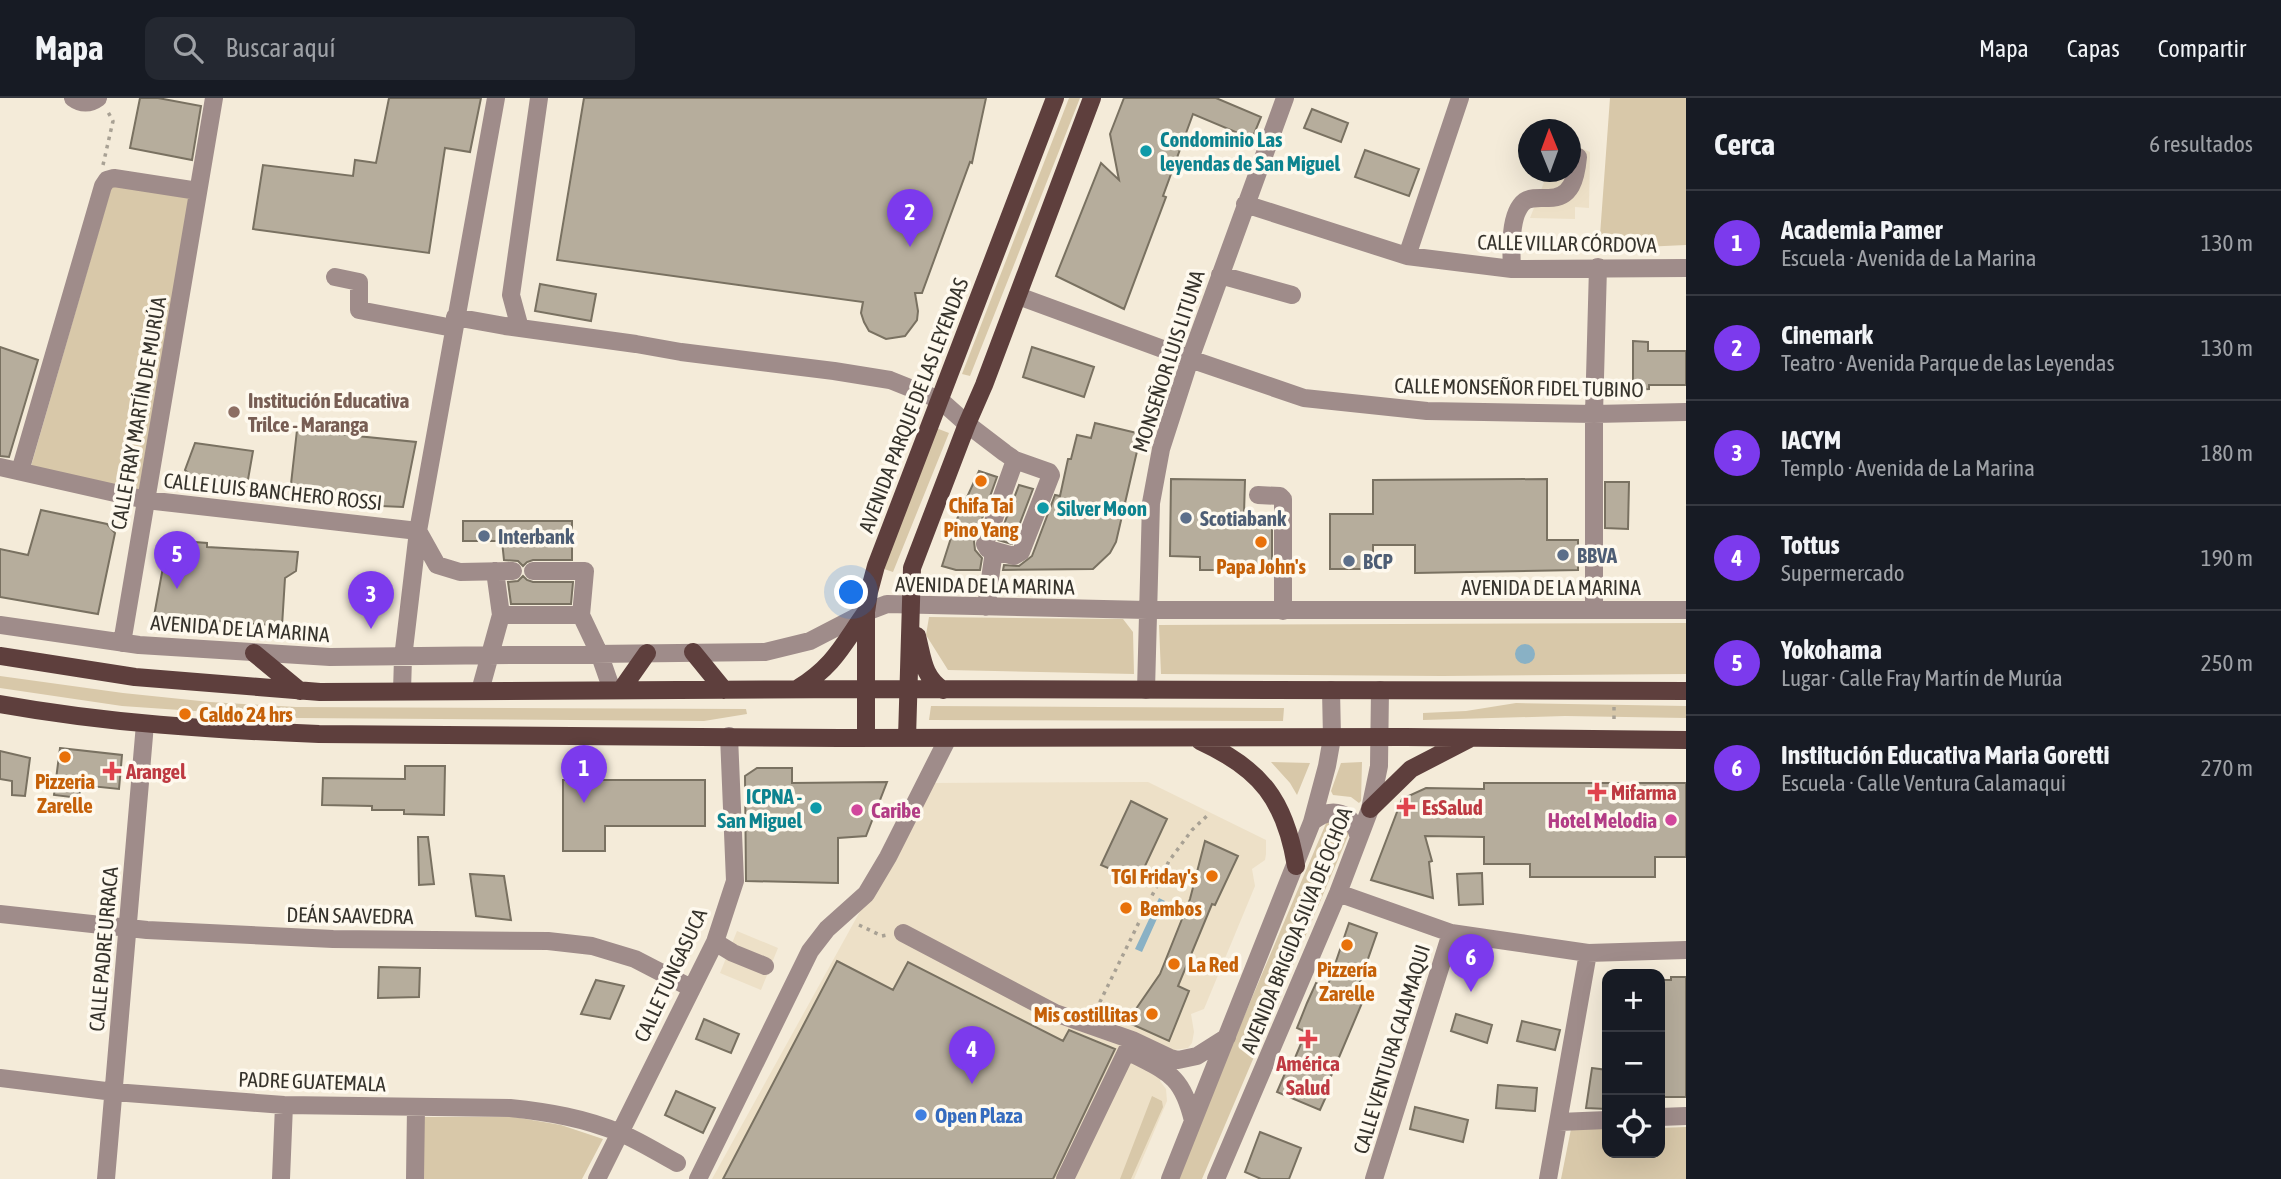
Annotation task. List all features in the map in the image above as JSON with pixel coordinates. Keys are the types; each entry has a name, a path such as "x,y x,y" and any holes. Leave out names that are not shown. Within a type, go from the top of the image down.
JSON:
{"main road":[{"name":"AVENIDA PARQUE DE LAS LEYENDAS","path":"866,738 866,612 876,566 1055,98"},
{"path":"907,738 912,568 1092,98"},
{"path":"910,606 926,673 943,691"},
{"path":"795,690 821,673 832,662 866,612"},
{"path":"693,652 724,690"},
{"path":"254,653 300,691"},
{"path":"617,690 647,653"},
{"path":"0,656 135,677 300,691 1686,691"},
{"path":"0,704 145,724 319,733 866,738 1686,740"},
{"path":"1193,738 1224,752 1251,772 1269,791 1282,813 1291,837 1296,866"},
{"path":"1370,809 1411,769 1472,738"}],"street":[{"path":"73,98 81,103 102,104"},
{"name":"CALLE FRAY MARTÍN DE MURÚA","path":"122,643 214,98"},
{"path":"402,691 403,658 418,531 496,98"},
{"path":"520,328 512,295 539,98"},
{"name":"MONSEÑOR LUIS LITUNA","path":"1146,690 1151,503 1161,449 1190,359 1285,98"},
{"path":"1407,256 1460,98"},
{"path":"20,471 103,186 107,180 114,178 198,191"},
{"path":"1512,269 1513,222 1520,206 1534,198 1560,197 1574,182"},
{"name":"CALLE VILLAR CÓRDOVA","path":"1245,204 1407,256 1512,269 1686,268"},
{"path":"1594,610 1594,414 1598,267"},
{"path":"1220,275 1292,295"},
{"path":"335,277 359,282 359,310 520,328 890,380 940,400 1015,460 1049,472 1051,478 1020,552 1014,556 988,549 985,544 1015,460"},
{"name":"CALLE MONSEÑOR FIDEL TUBINO","path":"1018,296 1304,398 1427,411 1594,414 1686,412"},
{"name":"CALLE LUIS BANCHERO ROSSI","path":"0,467 146,500 418,531"},
{"path":"1258,495 1280,496 1283,499 1283,611"},
{"path":"418,531 437,565 460,572 504,571 501,615 480,691"},
{"path":"986,607 994,551"},
{"path":"533,571 584,570 581,615 617,690"},
{"name":"AVENIDA DE LA MARINA","path":"0,625 122,643 254,653 403,658 765,652 810,641 887,604 1147,610 1686,610"},
{"path":"501,615 581,615"},
{"name":"AVENIDA BRIGIDA SILVA DE OCHOA","path":"1170,1179 1312,822 1332,738 1331,690"},
{"name":"AVENIDA BRIGIDA SILVA DE OCHOA","path":"1216,1179 1338,893 1370,809 1378,766 1380,690"},
{"name":"CALLE PADRE URRACA","path":"106,1179 145,724"},
{"name":"CALLE TUNGASUCA","path":"597,1179 715,942 735,881 729,736"},
{"path":"698,1179 810,951 827,929 866,894 948,738"},
{"path":"1312,822 1331,812 1341,814 1357,827 1359,838"},
{"path":"1338,893 1451,933 1588,953 1686,950"},
{"name":"DEÁN SAAVEDRA","path":"0,914 127,929 333,939 548,941 592,946 635,959 691,988"},
{"path":"903,933 1055,1013 1090,1024 1130,1045 1177,1081 1188,1098 1193,1121"},
{"name":"CALLE VENTURA CALAMAQUI","path":"1374,1179 1451,933"},
{"path":"715,942 733,953 765,965"},
{"path":"1548,1179 1588,953"},
{"path":"1130,1045 1178,1060 1197,1056 1227,1037"},
{"path":"1065,1179 1130,1045"},
{"name":"PADRE GUATEMALA","path":"0,1078 114,1092 284,1105 510,1108 546,1112 577,1118 621,1133 677,1163"},
{"path":"281,1179 284,1105"},
{"path":"415,1179 416,1107"},
{"path":"1665,1117 1686,1116"},
{"path":"1559,1122 1602,1120"}],"path":[{"path":"102,104 113,121 102,170 107,180"},
{"path":"1614,691 1614,740"},
{"path":"1090,1024 1168,861 1192,830 1210,813"},
{"path":"841,917 882,936 903,933"}],"shaded area":[{"path":"1069,98 1080,98 970,376 962,374"},
{"path":"1610,98 1686,98 1686,245 1599,249"},
{"path":"1581,148 1590,152 1589,208 1575,207 1575,219 1530,218 1544,182 1581,182"},
{"path":"112,185 192,197 142,492 31,466"},
{"path":"936,428 949,433 893,572 881,568"},
{"path":"929,617 1123,619 1133,632 1134,674 948,670 926,635"},
{"path":"1686,623 1686,674 1161,674 1159,625"},
{"path":"0,676 123,693 296,707 746,709 747,714 704,721 297,718 122,706 0,688"},
{"path":"1516,703 1686,706 1686,718 1565,716 1423,720 1423,713 1466,711"},
{"path":"931,706 1284,708 1283,721 929,720"},
{"path":"1271,762 1310,763 1297,795 1290,783"},
{"path":"1362,762 1361,801 1359,803 1351,797 1333,795 1331,791 1341,763"},
{"path":"1148,782 1266,840 1266,854 1265,860 1252,869 1255,886 1204,1009 1191,1014 1194,1032 1192,1043 1188,1048 1174,1050 1160,1081 1166,1089 1167,1101 1134,1179 712,1179 931,783"},
{"path":"1336,818 1351,829 1202,1179 1175,1179 1327,821"},
{"path":"737,931 778,948 761,990 720,973"},
{"path":"1152,1096 1162,1101 1163,1107 1131,1179 1120,1179"},
{"path":"424,1117 514,1117 561,1125 603,1139 582,1179 424,1179"},
{"path":"1686,1127 1686,1179 1561,1179 1571,1129 1602,1128 1602,1158 1665,1158 1665,1128"}],"water":[{"path":"1521,644 1529,644 1535,654 1529,664 1521,664 1515,658 1515,650"},
{"path":"1159,898 1165,901 1142,952 1135,949"}],"building":[{"path":"140,98 158,98 201,106 192,160 130,148"},
{"path":"389,98 481,98 470,152 445,148 429,253 253,229 263,165 353,176 355,160 376,163"},
{"path":"584,98 986,98 972,163 970,162 922,293 915,293 917,320 905,336 886,339 869,331 861,313 863,302 557,260"},
{"path":"1124,98 1216,98 1261,117 1252,139 1193,114 1163,196 1166,197 1124,309 1056,276 1101,163 1119,180 1110,134"},
{"path":"1312,109 1348,123 1341,142 1304,128"},
{"path":"1365,150 1419,169 1409,196 1355,177"},
{"path":"540,284 596,294 591,321 535,311"},
{"path":"1633,341 1648,342 1648,351 1686,351 1686,385 1649,385 1649,389 1633,390"},
{"path":"0,347 38,360 9,457 0,456"},
{"path":"1032,347 1094,367 1084,397 1023,377"},
{"path":"1095,423 1141,434 1116,542 1110,553 1093,569 1003,570 1004,565 1019,566 1032,556 1055,495 1060,496 1068,459 1071,459 1077,435 1091,438"},
{"path":"297,430 416,442 403,507 289,502"},
{"path":"195,443 253,451 246,491 201,486 185,470"},
{"path":"979,471 997,477 974,541 975,550 982,558 980,570 956,570 942,566 957,519"},
{"path":"1171,479 1245,480 1244,514 1272,514 1272,570 1200,570 1200,557 1170,556"},
{"path":"1547,479 1547,540 1578,540 1578,570 1415,573 1415,545 1373,545 1373,569 1330,569 1330,514 1373,514 1373,480"},
{"path":"1605,482 1629,482 1628,529 1605,528"},
{"path":"1019,485 1033,489 1012,544 998,540"},
{"path":"41,510 107,524 115,533 98,614 0,597 0,549 28,555"},
{"path":"463,521 572,521 572,560 533,560 523,566 518,561 504,560 502,541 463,541"},
{"path":"168,540 207,543 207,547 298,552 296,571 285,578 282,626 154,616"},
{"path":"523,576 533,582 573,582 571,604 511,604 508,582 518,581"},
{"path":"60,748 122,755 119,789 81,785 79,798 54,795"},
{"path":"0,751 30,758 25,796 12,795 12,781 0,779"},
{"path":"405,766 445,766 444,815 404,814 404,810 372,810 372,806 322,805 323,778 405,779"},
{"path":"757,768 792,768 792,783 887,782 866,836 838,838 838,883 746,881 745,776"},
{"path":"563,780 705,780 705,826 605,826 605,851 563,851"},
{"path":"1484,783 1686,783 1686,857 1655,857 1655,877 1530,877 1530,864 1484,864 1484,837 1425,836 1432,861 1429,862 1433,898 1371,880 1402,799 1426,788 1484,789"},
{"path":"1131,801 1167,819 1138,881 1101,865"},
{"path":"418,837 428,837 434,884 419,885"},
{"path":"1205,841 1238,856 1215,905 1212,904 1178,986 1189,991 1169,1041 1127,1022 1160,974 1190,899"},
{"path":"1482,873 1483,904 1459,905 1457,874"},
{"path":"470,874 504,876 511,920 476,916"},
{"path":"1349,923 1377,933 1354,999 1362,1003 1326,1088 1329,1090 1320,1110 1277,1092 1286,1071 1289,1072 1306,1032 1297,1028 1307,1003 1316,983 1327,988"},
{"name":"Open Plaza","path":"837,961 893,990 908,962 1063,1041 1069,1030 1115,1049 1053,1179 723,1179"},
{"path":"379,967 420,968 419,997 378,998"},
{"path":"1671,977 1686,977 1686,1097 1665,1097 1665,980 1671,980"},
{"path":"596,980 624,986 610,1019 581,1014"},
{"path":"1456,1014 1492,1025 1487,1043 1451,1031"},
{"path":"704,1019 739,1034 731,1053 696,1039"},
{"path":"1522,1021 1560,1030 1555,1050 1517,1041"},
{"path":"1592,1068 1602,1069 1602,1109 1586,1108"},
{"path":"1498,1085 1537,1088 1535,1111 1496,1108"},
{"path":"676,1091 715,1108 703,1133 665,1115"},
{"path":"1415,1107 1468,1120 1463,1142 1410,1129"},
{"path":"1260,1132 1301,1148 1289,1179 1261,1179 1245,1172"}],"place":[{"name":"Condominio Las leyendas de San Miguel","path":"1146,151"},
{"name":"Cinemark","path":"910,247"},
{"name":"Institución Educativa Trilce - Maranga","path":"234,412"},
{"name":"Chifa Tai Pino Yang","path":"981,481"},
{"name":"Silver Moon","path":"1043,508"},
{"name":"Scotiabank","path":"1186,518"},
{"name":"Interbank","path":"484,536"},
{"name":"Papa John's","path":"1261,542"},
{"name":"BBVA","path":"1563,555"},
{"name":"BCP","path":"1349,561"},
{"name":"Yokohama","path":"177,589"},
{"name":"IACYM","path":"371,629"},
{"name":"Caldo 24 hrs","path":"185,714"},
{"name":"Pizzeria Zarelle","path":"65,757"},
{"name":"Arangel","path":"112,771"},
{"name":"Mifarma","path":"1597,792"},
{"name":"Academia Pamer","path":"584,803"},
{"name":"EsSalud","path":"1406,807"},
{"name":"ICPNA - San Miguel","path":"816,808"},
{"name":"Caribe","path":"857,810"},
{"name":"Hotel Melodia","path":"1671,820"},
{"name":"TGI Friday's","path":"1212,876"},
{"name":"Bembos","path":"1126,908"},
{"name":"Pizzería Zarelle","path":"1347,945"},
{"name":"La Red","path":"1174,964"},
{"name":"Institución Educativa Maria Goretti","path":"1471,992"},
{"name":"Mis costillitas","path":"1152,1014"},
{"name":"América Salud","path":"1308,1039"},
{"name":"Tottus","path":"972,1084"},
{"name":"Open Plaza","path":"921,1115"}]}
